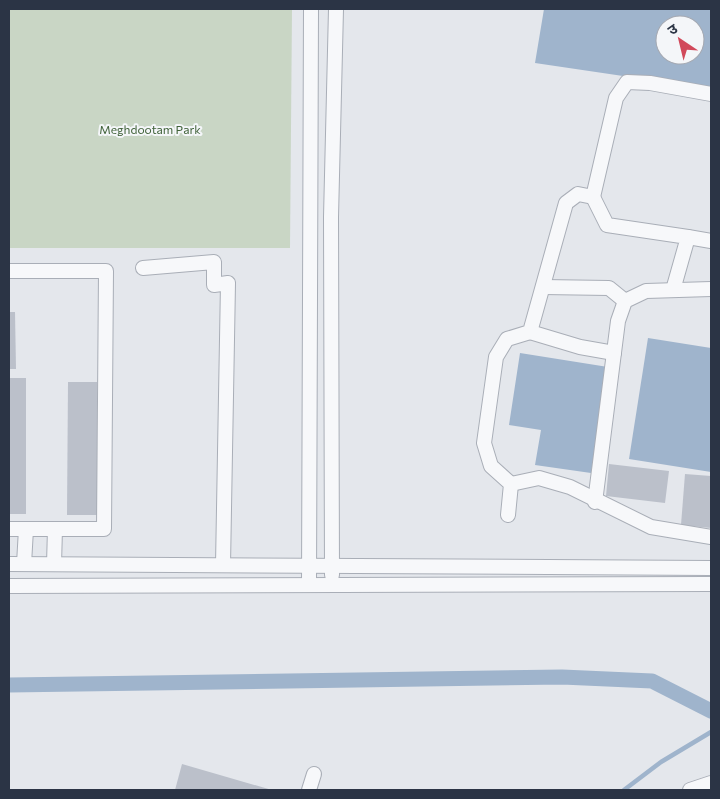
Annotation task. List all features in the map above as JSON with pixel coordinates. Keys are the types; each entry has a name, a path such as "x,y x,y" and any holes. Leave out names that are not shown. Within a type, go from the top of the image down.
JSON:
{"street":[{"path":"309,585 312,9"},
{"path":"332,585 331,217 336,9"},
{"path":"711,94 650,83 626,82 616,98 593,197 606,225 711,241"},
{"path":"530,332 566,203 578,194 593,197"},
{"path":"673,290 688,237"},
{"path":"143,268 214,262 214,285 228,283 223,565"},
{"path":"9,271 106,271 104,529 9,529"},
{"path":"543,287 609,288 625,301"},
{"path":"595,502 618,321 625,301 646,291 711,289"},
{"path":"511,484 491,466 484,443 496,357 507,339 530,332 580,347 614,353"},
{"path":"511,484 539,478 570,487 595,502 651,527 711,537"},
{"path":"508,515 511,484"},
{"path":"24,564 26,529"},
{"path":"54,529 54,564"},
{"path":"9,564 711,568"},
{"path":"9,586 711,584"},
{"path":"309,790 314,774"},
{"path":"690,790 711,784"}],"green space":[{"name":"Meghdootam Park","path":"9,9 292,9 290,248 9,248"}],"water":[{"path":"544,9 711,9 711,89 535,63"},
{"path":"648,338 711,348 711,472 629,459"},
{"path":"520,353 608,367 591,473 535,465 541,430 509,425"}],"building":[{"path":"9,312 15,312 16,369 9,369"},
{"path":"9,378 26,378 26,514 9,514"},
{"path":"68,382 97,382 97,515 67,515"},
{"path":"609,464 669,471 665,503 606,496"},
{"path":"685,474 711,476 711,528 681,525"},
{"path":"182,764 272,790 175,790"}],"waterway":[{"path":"9,685 562,677 652,681 711,711"},
{"path":"624,790 661,762 711,732"}]}
